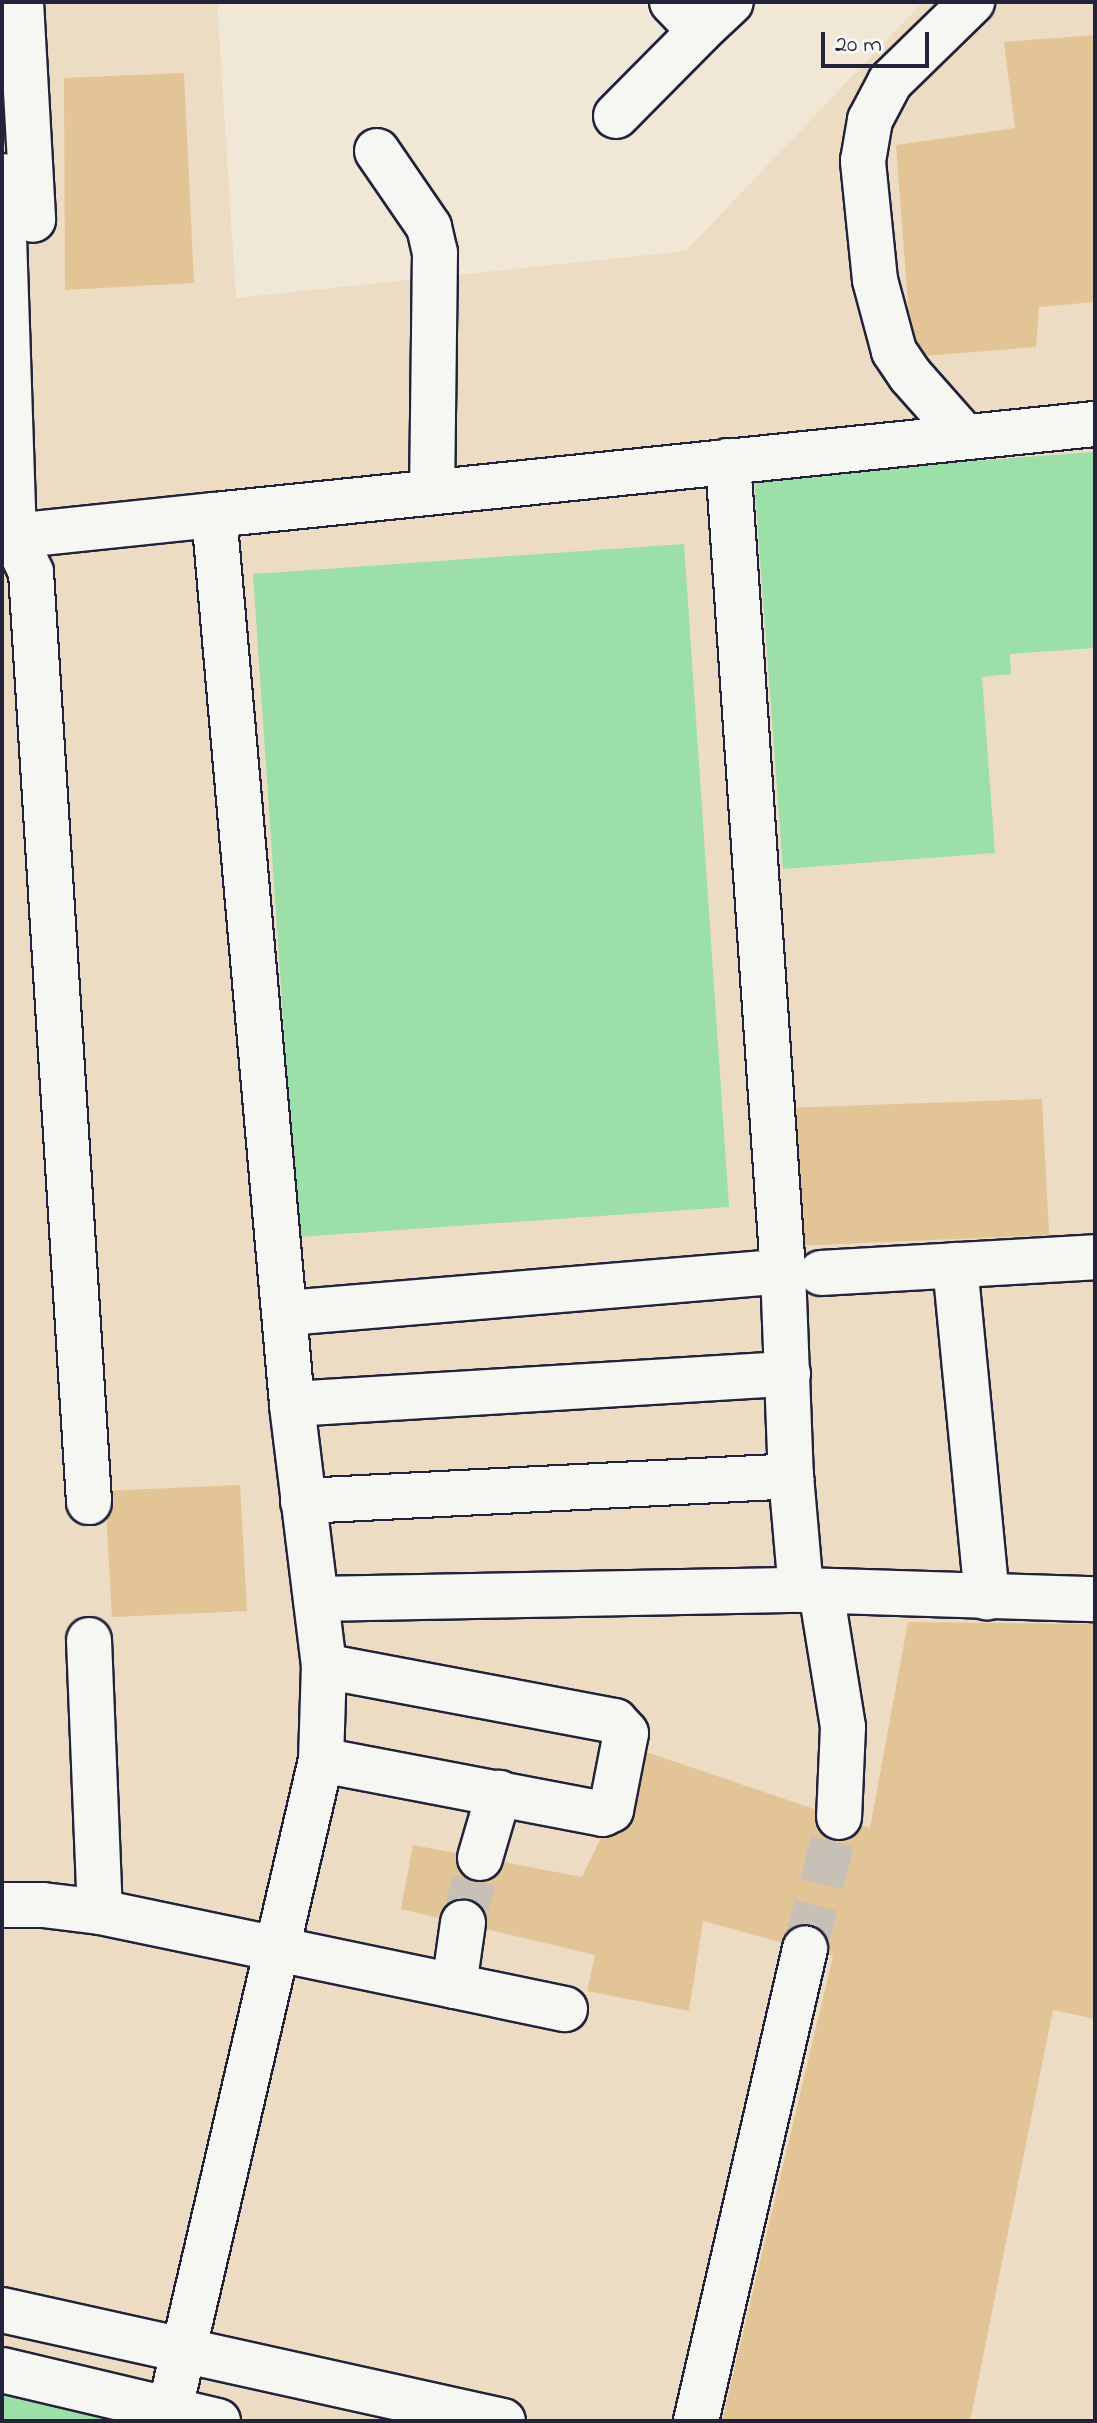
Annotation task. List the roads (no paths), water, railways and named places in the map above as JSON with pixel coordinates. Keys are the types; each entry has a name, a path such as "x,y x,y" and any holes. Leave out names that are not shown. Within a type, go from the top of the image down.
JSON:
{"street":[{"path":"21,2 37,291 30,547"},
{"path":"964,436 910,375 894,351 875,280 863,161 870,120 890,82 972,2"},
{"path":"616,116 701,12"},
{"path":"377,151 429,227 435,252 432,490"},
{"path":"2,176 30,547 89,1502"},
{"path":"30,547 214,515 964,436 1094,416"},
{"path":"728,461 802,1272 788,1374 791,1476 811,1590 843,1727 839,1817"},
{"path":"168,2414 321,1760 324,1666 292,1404 287,1313 214,515"},
{"path":"287,1313 802,1272 1095,1257"},
{"path":"955,1265 987,1597"},
{"path":"292,1404 788,1374"},
{"path":"303,1501 791,1476"},
{"path":"316,1599 811,1590 1095,1599"},
{"path":"89,1640 100,1912"},
{"path":"321,1760 599,1813 609,1811 625,1730 615,1721 324,1666"},
{"path":"480,1858 499,1793"},
{"path":"2,1905 43,1905 100,1912 565,2009"},
{"path":"454,1986 463,1923"},
{"path":"696,2421 805,1948"},
{"path":"2,2310 503,2421"},
{"path":"2,2370 168,2414 218,2421"}],"tunnel":[{"path":"805,1948 839,1817"},
{"path":"463,1923 480,1858"}]}
